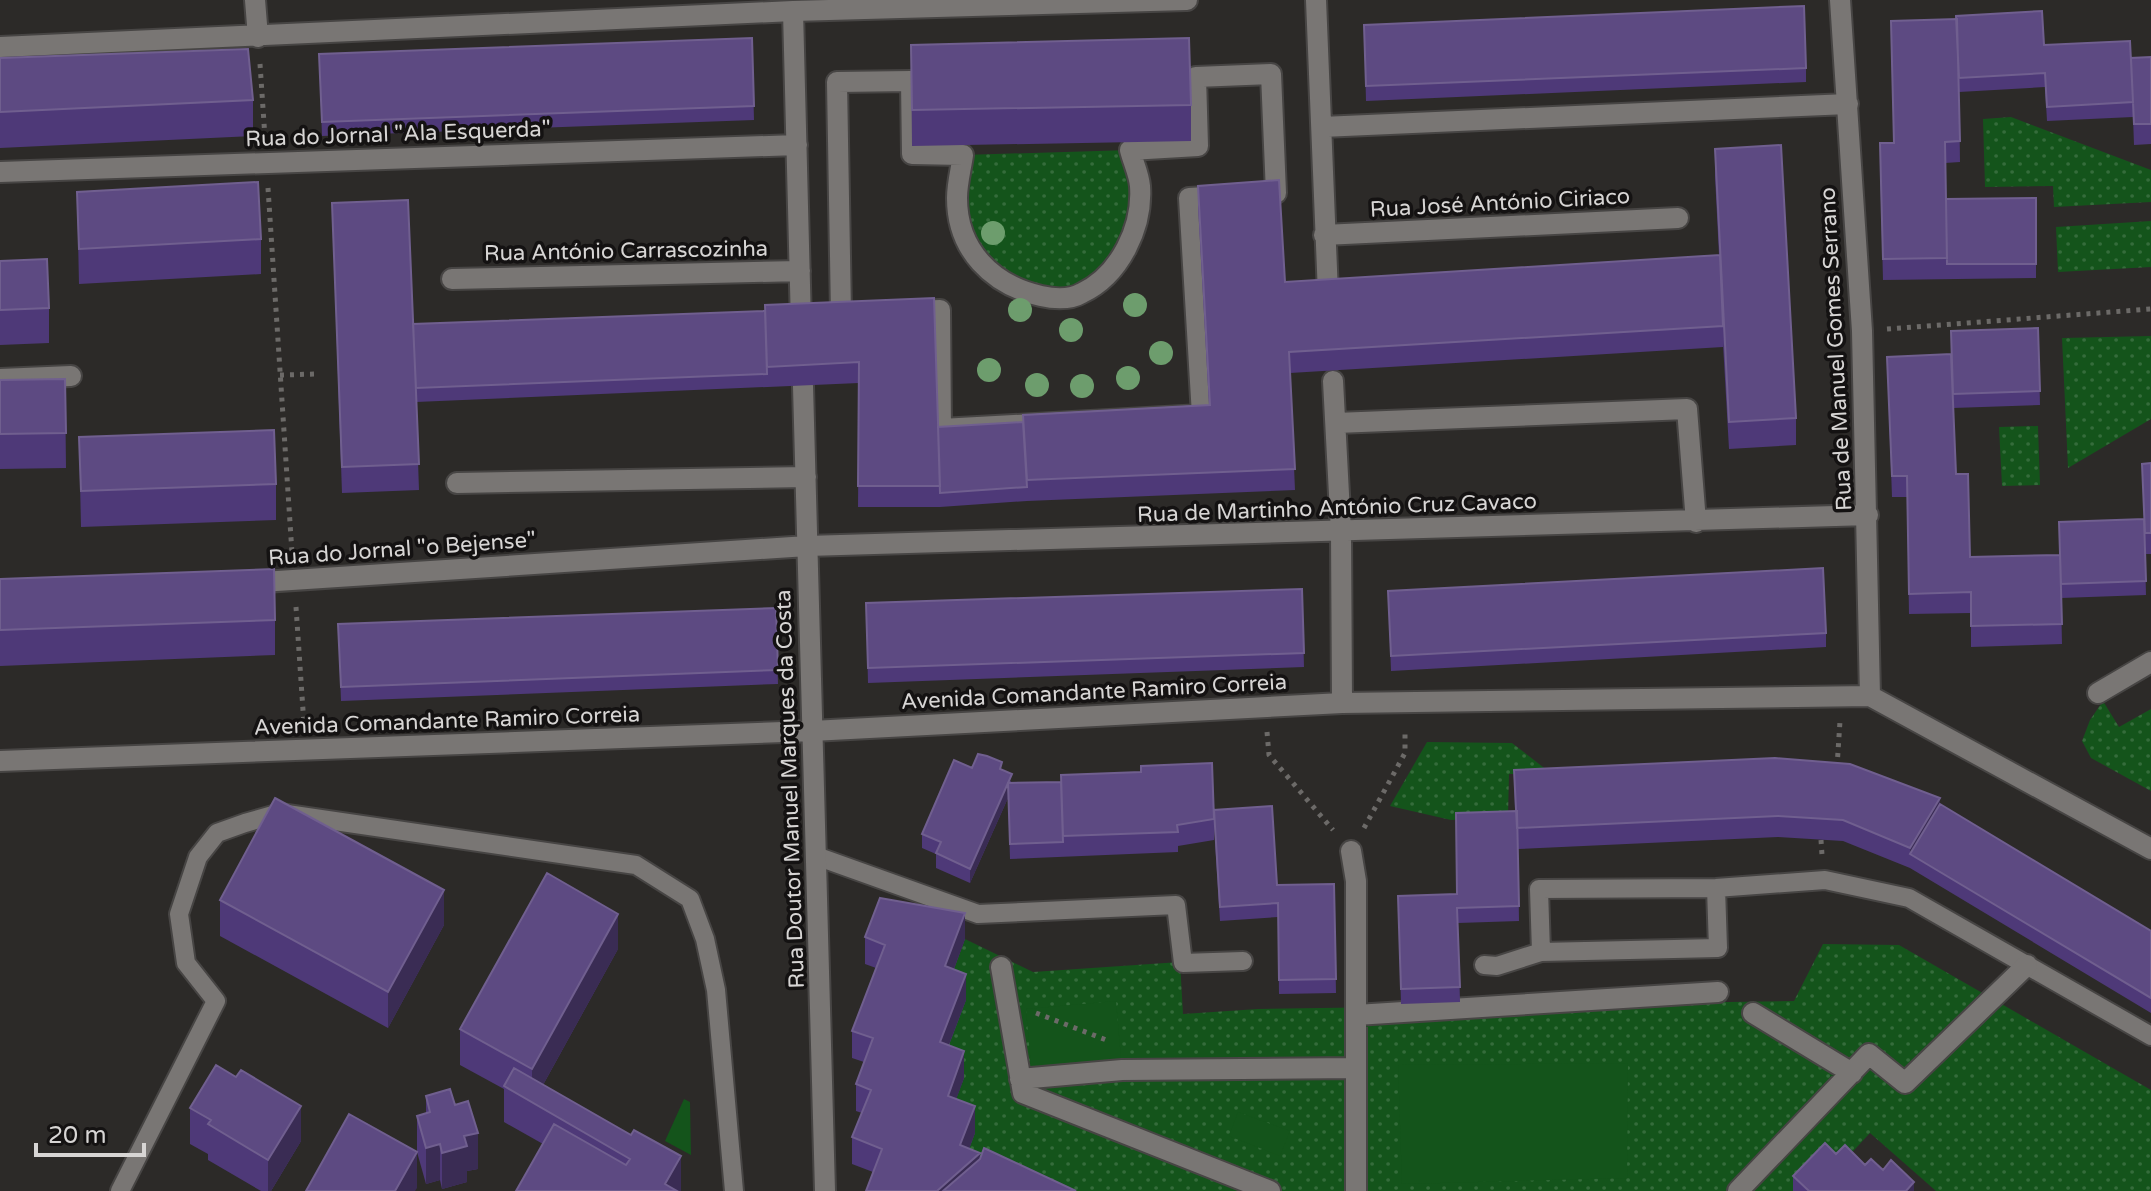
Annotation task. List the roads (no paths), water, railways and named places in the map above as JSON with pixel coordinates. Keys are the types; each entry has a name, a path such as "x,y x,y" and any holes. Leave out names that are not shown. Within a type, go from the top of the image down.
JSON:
{"street":[{"path":"255,0 258,37"},
{"path":"0,47 793,11 1187,0"},
{"path":"1316,0 1328,294"},
{"name":"Rua de Manuel Gomes Serrano","path":"1840,0 1862,331 1870,696"},
{"path":"793,11 801,324"},
{"path":"1271,74 1276,193 1189,198 1202,415 941,429 940,310 841,314 837,82 911,81 912,154 963,155 957,197 960,221 973,254 993,278 1022,292 1056,299 1082,294 1112,271 1139,214 1140,184 1130,150 1198,146 1196,77 1271,74"},
{"path":"1322,127 1848,104"},
{"name":"Rua do Jornal \"Ala Esquerda\"","path":"0,172 797,145"},
{"name":"Rua José António Ciriaco","path":"1324,235 1678,218"},
{"name":"Rua António Carrascozinha","path":"452,279 800,271"},
{"path":"0,379 71,376"},
{"path":"1333,381 1341,532 1342,703"},
{"name":"Rua Doutor Manuel Marques da Costa","path":"803,386 825,1191"},
{"path":"1336,423 1687,409 1696,522"},
{"path":"457,483 806,477"},
{"name":"Rua de Martinho António Cruz Cavaco","path":"807,546 1868,515"},
{"name":"Rua do Jornal \"o Bejense\"","path":"232,583 807,546"},
{"path":"2098,693 2151,662"},
{"name":"Avenida Comandante Ramiro Correia","path":"0,761 812,731 1342,703 1870,696 2151,849"},
{"path":"1351,851 1356,881 1356,1191"},
{"path":"1738,1191 1869,1054 1905,1083 2027,965"},
{"path":"1001,967 1023,1093 1270,1191"},
{"path":"1356,1015 1718,992"},
{"path":"1753,1013 1852,1073"},
{"path":"1020,1079 1122,1070 1356,1068"}],"lane":[{"path":"120,1191 216,1001 186,963 179,914 198,857 217,833 280,813 636,865 690,899 705,939 716,990 734,1191"},
{"path":"816,856 978,914 1176,905 1183,963 1243,961"},
{"path":"1541,952 1539,889 1716,888 1825,880 1909,898 2151,1036"},
{"path":"1484,965 1497,966 1541,952 1718,948 1716,888"}]}
